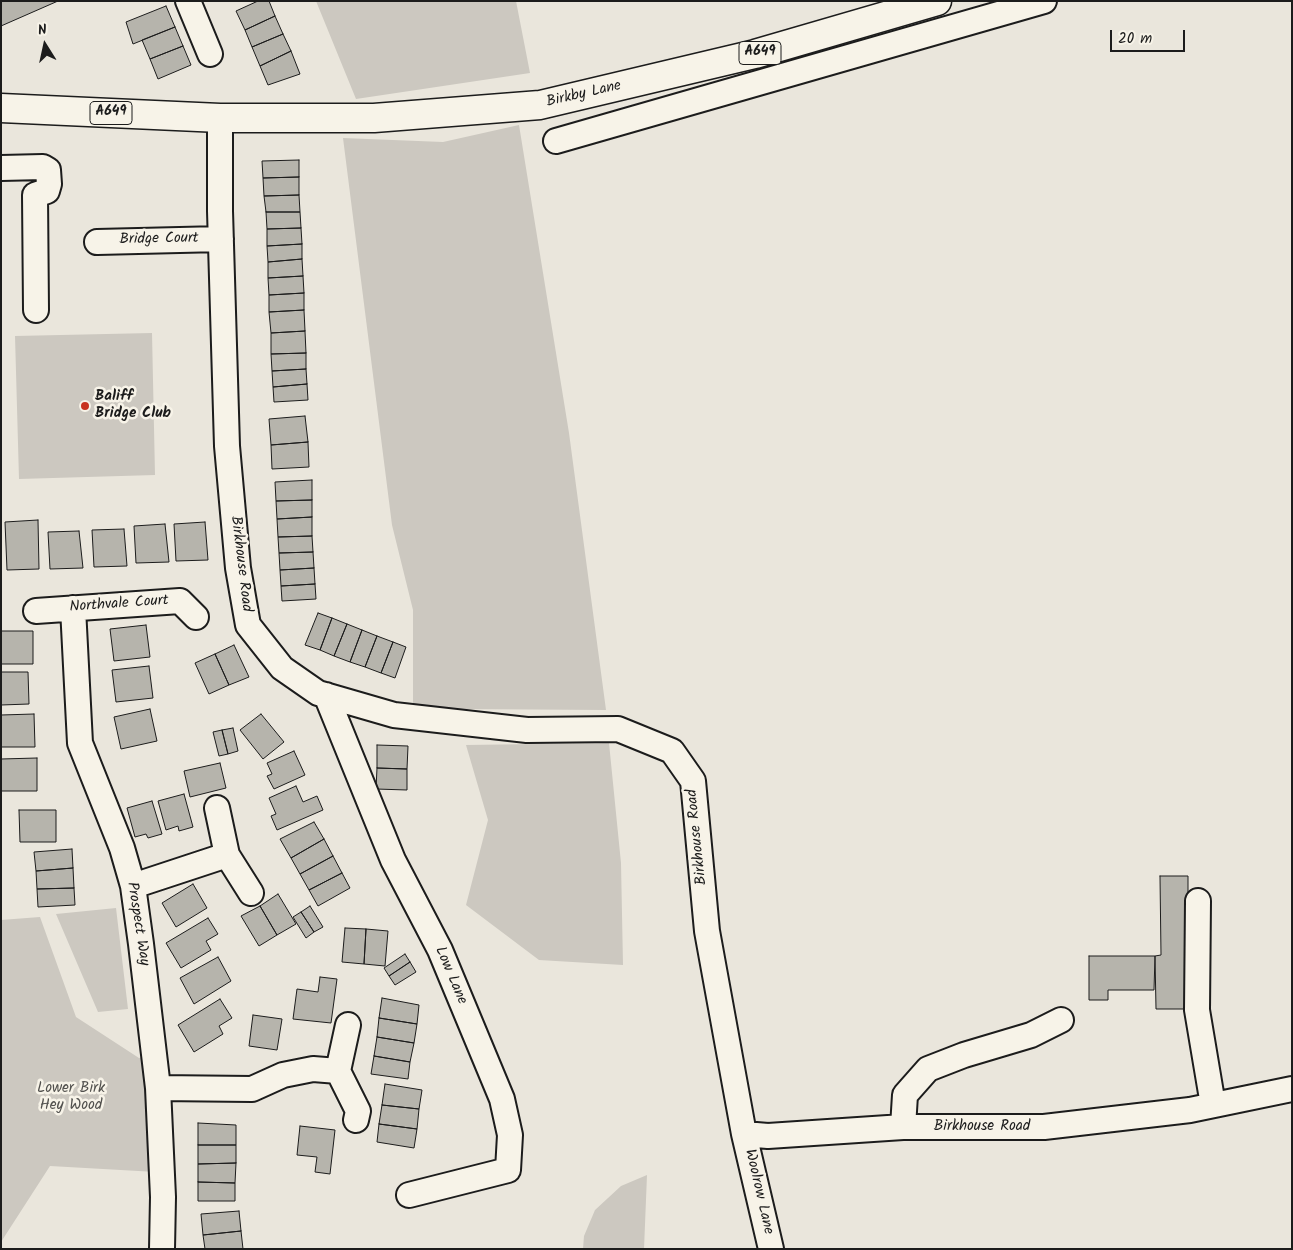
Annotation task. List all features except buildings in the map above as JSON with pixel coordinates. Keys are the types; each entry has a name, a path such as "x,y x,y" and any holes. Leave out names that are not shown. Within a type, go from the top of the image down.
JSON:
{"main road":[{"name":"Birkby Lane","path":"220,118 374,118 540,105 755,54 936,1"},
{"name":"A649","path":"1,108 220,118"}],"street":[{"path":"556,141 1044,1"},
{"path":"196,4 210,54"},
{"name":"Birkhouse Road","path":"220,118 221,239 227,446 238,568 248,625 282,668 318,693 326,696 394,715 527,730 618,729 672,751 692,781 707,931 744,1134 768,1136 902,1127 1044,1127 1190,1110 1292,1089"},
{"path":"1,168 44,167 48,170 50,184 47,190 35,195 36,310"},
{"name":"Bridge Court","path":"96,242 221,239"},
{"name":"Northvale Court","path":"36,611 180,601 196,617"},
{"name":"Prospect Way","path":"73,608 80,743 122,848 133,886 158,1088 163,1197 162,1249"},
{"name":"Low Lane","path":"326,696 393,860 444,959 502,1099 510,1135 508,1170 409,1195"},
{"path":"217,808 227,855 251,893"},
{"path":"133,886 227,855"},
{"path":"1198,901 1197,1010 1213,1105"},
{"path":"902,1127 905,1095 928,1069 1030,1035 1061,1020"},
{"path":"348,1025 338,1071 358,1111 356,1120"},
{"path":"158,1088 252,1089 283,1075 313,1069 338,1071"},
{"name":"Woolrow Lane","path":"744,1134 771,1249"}],"green space":[{"path":"316,1 516,1 530,73 356,99"},
{"path":"519,125 569,433 606,710 456,709 413,704 413,610 392,525 343,138 443,142"},
{"name":"Baliff Bridge Club","path":"152,333 155,475 19,479 15,336"},
{"path":"609,743 621,863 623,965 539,960 466,905 488,820 466,745"},
{"path":"116,908 128,1009 98,1012 56,914"},
{"name":"Lower Birk Hey Wood","path":"40,917 76,1017 139,1058 149,1056 156,1172 50,1166 1,1242 1,920"},
{"path":"647,1175 644,1249 583,1249 584,1236 595,1210 621,1186"}],"place":[{"name":"Baliff Bridge Club","path":"85,406"}]}
